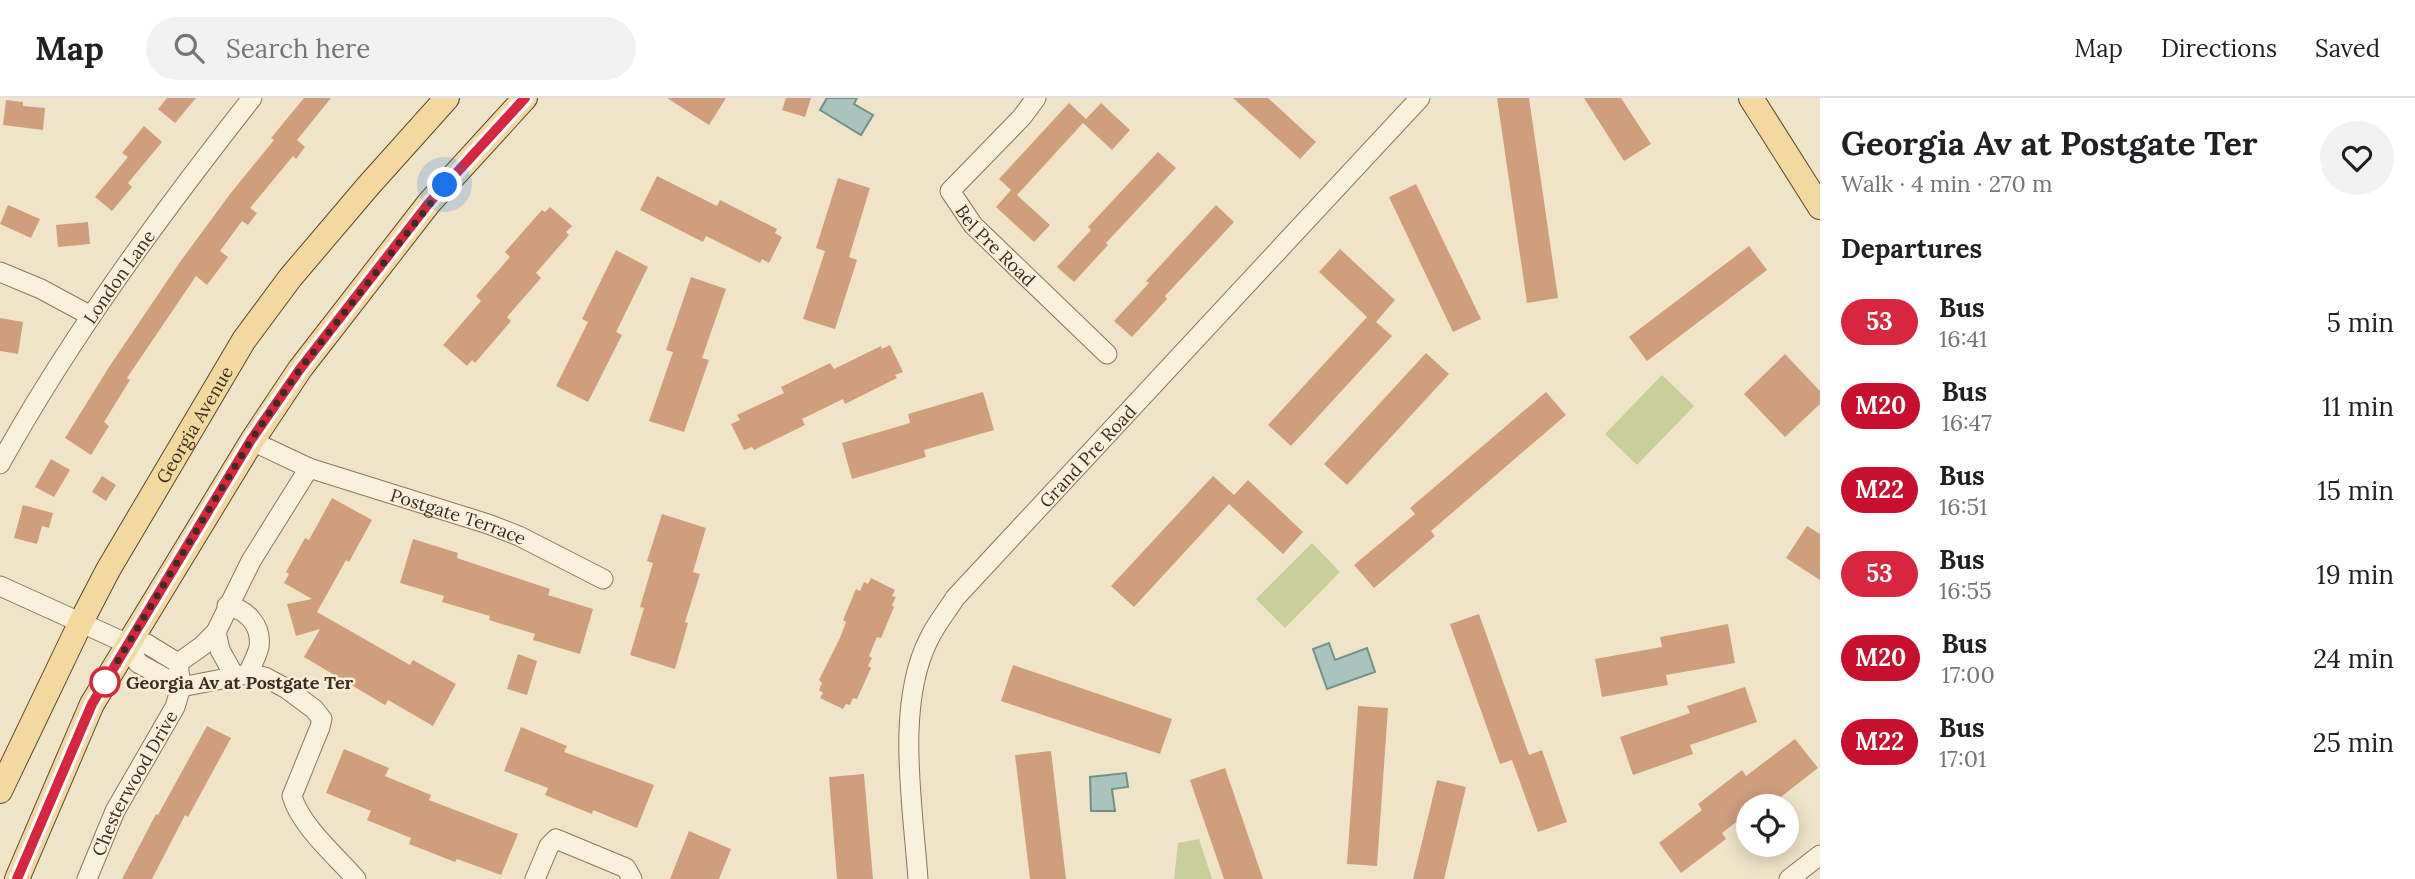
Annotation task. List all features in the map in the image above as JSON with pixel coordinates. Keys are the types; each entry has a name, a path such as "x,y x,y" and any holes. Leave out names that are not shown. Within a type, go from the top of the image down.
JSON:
{"main road":[{"name":"Georgia Avenue","path":"0,790 108,570 244,340 299,268 447,98"},
{"path":"17,879 92,704 251,440 300,369 429,203 525,98"},
{"path":"1751,98 1820,207"}],"street":[{"name":"London Lane","path":"0,464 91,316 189,178 252,98"},
{"name":"Bel Pre Road","path":"1036,98 1022,117 950,191 972,225 1107,354"},
{"name":"Grand Pre Road","path":"918,879 909,707 916,672 929,639 956,598 1420,98"},
{"path":"0,272 41,289 91,316"},
{"name":"Postgate Terrace","path":"251,440 309,468 519,536 603,579"},
{"path":"178,663 216,632 251,561 309,468"},
{"path":"0,586 128,644 147,644 178,663"},
{"path":"227,606 245,612 254,621 259,636 259,647 241,675"},
{"path":"216,632 220,650 241,675"},
{"path":"128,644 138,663 181,687 241,675 265,677 314,709 322,719 292,796 295,807 310,827 356,879"},
{"path":"178,663 181,687"},
{"name":"Chesterwood Drive","path":"87,879 115,811 175,707 181,687"},
{"path":"535,879 556,839 626,868 632,879"},
{"path":"1789,879 1820,855"}],"green space":[{"path":"1662,375 1694,406 1637,465 1605,434"},
{"path":"1312,543 1340,572 1285,628 1256,599"},
{"path":"1199,839 1212,879 1174,879 1178,843"}],"water":[{"path":"827,98 857,98 854,104 873,115 861,135 820,110"},
{"path":"1329,643 1335,660 1367,648 1375,672 1327,689 1313,649"},
{"path":"1126,773 1128,787 1112,789 1115,811 1091,811 1090,777"}],"building":[{"path":"167,98 196,98 175,123 158,109"},
{"path":"304,98 331,98 297,140 305,147 296,159 293,156 250,208 257,213 248,225 242,221 220,251 228,257 207,285 196,276 127,378 130,380 104,422 109,426 91,455 65,438 180,262 274,140 271,138"},
{"path":"667,98 726,98 709,125"},
{"path":"786,98 811,98 805,117 782,110"},
{"path":"1233,98 1268,98 1316,142 1300,159"},
{"path":"1497,98 1529,98 1558,298 1527,303"},
{"path":"1584,98 1621,98 1651,144 1624,161"},
{"path":"6,100 23,102 23,106 45,108 43,130 3,125"},
{"path":"1069,103 1086,119 1101,103 1130,130 1112,150 1083,123 1017,195 1050,225 1034,242 996,207 1011,190 999,179"},
{"path":"144,126 162,142 128,183 132,187 112,211 95,197 128,157 122,153"},
{"path":"1158,152 1176,168 1106,243 1108,245 1074,282 1057,267 1091,230 1088,227"},
{"path":"657,176 717,206 720,200 777,229 775,233 782,237 769,263 762,259 760,263 706,236 703,242 640,210"},
{"path":"838,178 870,188 849,257 857,260 835,329 803,319 825,251 816,248"},
{"path":"1416,184 1481,319 1453,332 1389,197"},
{"path":"8,205 40,219 31,238 0,224"},
{"path":"1216,205 1234,222 1165,296 1167,299 1132,337 1114,321 1149,283 1146,281"},
{"path":"550,207 572,226 566,232 569,235 536,273 541,278 507,317 511,321 475,363 472,360 467,366 443,345 481,301 476,296 510,257 505,252 542,210 545,212"},
{"path":"88,222 90,244 58,247 56,225"},
{"path":"1749,246 1767,270 1647,361 1629,337"},
{"path":"1340,249 1395,300 1376,322 1392,336 1291,446 1268,425 1367,317 1319,272"},
{"path":"616,250 648,267 616,332 622,335 588,402 556,386 588,322 582,319"},
{"path":"691,277 726,289 702,358 709,360 684,432 649,421 673,352 666,350"},
{"path":"0,318 23,322 18,354 0,351"},
{"path":"890,345 903,372 895,375 897,378 845,404 843,399 802,419 805,425 754,450 752,447 744,450 731,424 740,420 737,415 784,393 781,387 830,363 834,369 881,346 882,349"},
{"path":"1426,353 1449,374 1347,485 1324,464"},
{"path":"1785,354 1820,391 1820,404 1785,437 1744,394"},
{"path":"983,392 994,430 924,450 926,457 852,479 842,443 910,423 908,414"},
{"path":"1546,392 1566,415 1431,531 1435,536 1374,588 1354,565 1415,514 1410,508"},
{"path":"51,459 70,470 54,497 35,487"},
{"path":"102,476 116,485 106,501 92,492"},
{"path":"1213,476 1234,495 1248,480 1303,532 1283,554 1229,504 1134,607 1111,586"},
{"path":"332,498 372,520 317,612 410,665 413,660 456,684 433,726 388,700 385,705 304,657 320,629 296,636 287,604 312,599 284,583 289,574 286,572 305,538 309,540"},
{"path":"23,505 53,513 49,528 42,526 37,544 14,538"},
{"path":"662,514 706,528 693,572 700,574 685,622 688,623 675,669 630,655 644,608 640,607 653,563 647,561"},
{"path":"1807,526 1820,534 1820,580 1786,558"},
{"path":"413,539 458,553 457,558 550,589 548,595 593,609 580,654 533,640 535,634 489,620 490,616 442,602 444,596 400,583"},
{"path":"871,578 895,590 892,596 896,597 892,605 894,607 881,638 877,637 869,656 872,658 868,666 871,668 857,699 853,698 850,705 846,704 843,709 820,698 823,693 819,690 822,683 819,680 840,638 846,622 843,620 856,589 860,591 864,582 868,584"},
{"path":"1479,614 1529,755 1542,750 1567,822 1538,832 1512,760 1500,764 1450,624"},
{"path":"1728,624 1735,663 1666,675 1668,685 1602,697 1595,659 1662,647 1660,637"},
{"path":"518,654 537,661 527,695 507,689"},
{"path":"1013,665 1172,719 1160,754 1001,701"},
{"path":"1745,687 1757,722 1690,745 1693,754 1633,775 1620,737 1690,713 1687,706"},
{"path":"1358,706 1388,708 1377,866 1347,864"},
{"path":"207,726 231,738 188,817 185,815 152,879 122,879 156,814 158,815"},
{"path":"521,727 567,746 564,752 654,785 637,828 545,795 548,788 504,771"},
{"path":"1795,739 1818,768 1785,794 1736,794 1736,822 1722,833 1726,839 1681,873 1659,843 1702,810 1698,804 1742,770 1746,776"},
{"path":"344,749 389,768 385,776 431,795 429,800 518,834 501,875 457,859 455,862 409,844 411,838 367,820 371,811 326,793"},
{"path":"1051,751 1066,879 1030,879 1015,755"},
{"path":"1225,768 1263,879 1224,879 1190,780"},
{"path":"864,774 873,879 837,879 829,777"},
{"path":"1437,780 1466,787 1444,879 1413,879"},
{"path":"689,831 731,849 719,879 670,879"}],"bus line":[{"name":"53","path":"17,879 92,704 251,440 300,369 429,203 525,98"}],"place":[{"name":"Georgia Av at Postgate Ter","path":"105,682"}],"route":[{"path":"105,682 251,440 300,369 445,185"}]}
